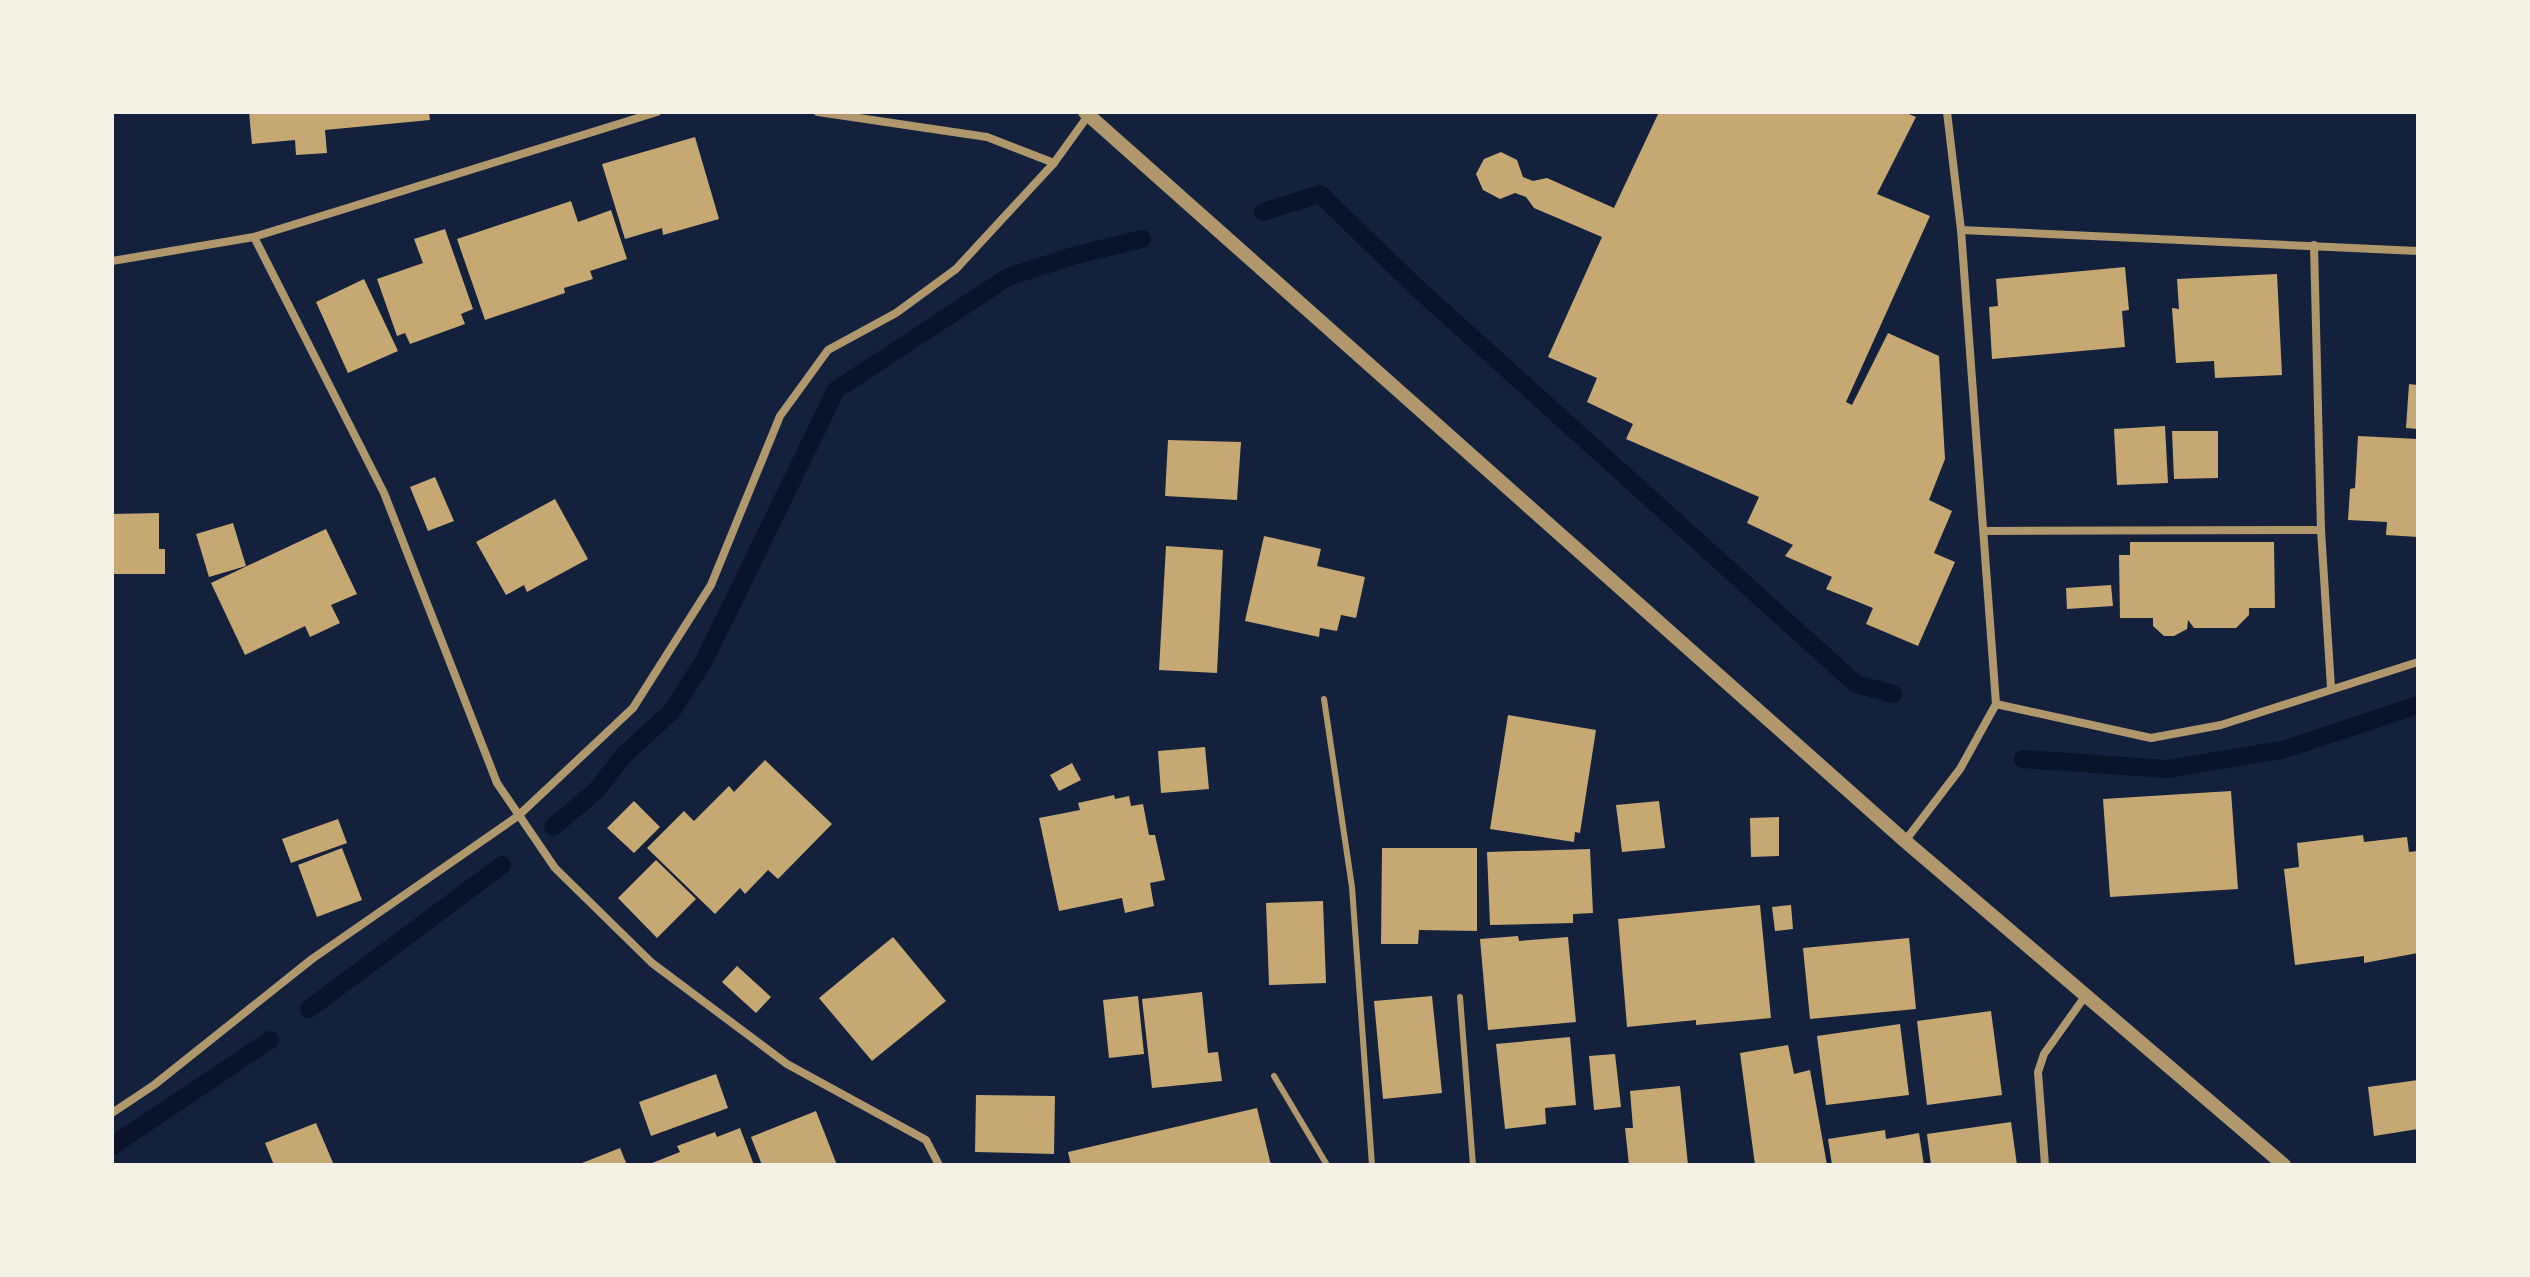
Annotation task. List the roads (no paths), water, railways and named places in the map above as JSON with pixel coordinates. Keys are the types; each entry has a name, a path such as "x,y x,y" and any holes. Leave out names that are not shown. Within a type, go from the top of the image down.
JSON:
{"street":[{"path":"112,261 254,237 657,112"},
{"path":"818,112 987,137 1054,163"},
{"path":"1905,841 1960,769 1996,704 1961,230 1947,112"},
{"path":"112,1113 154,1085 312,959 518,816 633,708 711,585 780,416 828,350 896,313 956,269 1054,163 1088,113 1905,841 2284,1165"},
{"path":"1961,230 2418,251"},
{"path":"254,237 384,493 497,783 555,868 652,963 787,1064 926,1140 939,1165"},
{"path":"2314,245 2321,530 2331,688"},
{"path":"1984,531 2321,530"},
{"path":"1996,704 2151,738 2221,725 2418,662"},
{"path":"2045,1165 2038,1072 2044,1054 2086,995"}],"lane":[{"path":"1324,699 1352,887 1372,1165"},
{"path":"1460,997 1473,1165"},
{"path":"1274,1076 1327,1165"}],"waterway":[{"path":"1263,212 1320,194 1415,286 1856,684 1893,694"},
{"path":"553,827 596,791 623,756 672,711 705,659 836,390 1008,277 1076,255 1142,239"},
{"path":"2023,759 2168,769 2282,750 2418,705"},
{"path":"309,1009 502,865"},
{"path":"112,1146 270,1040"}]}
